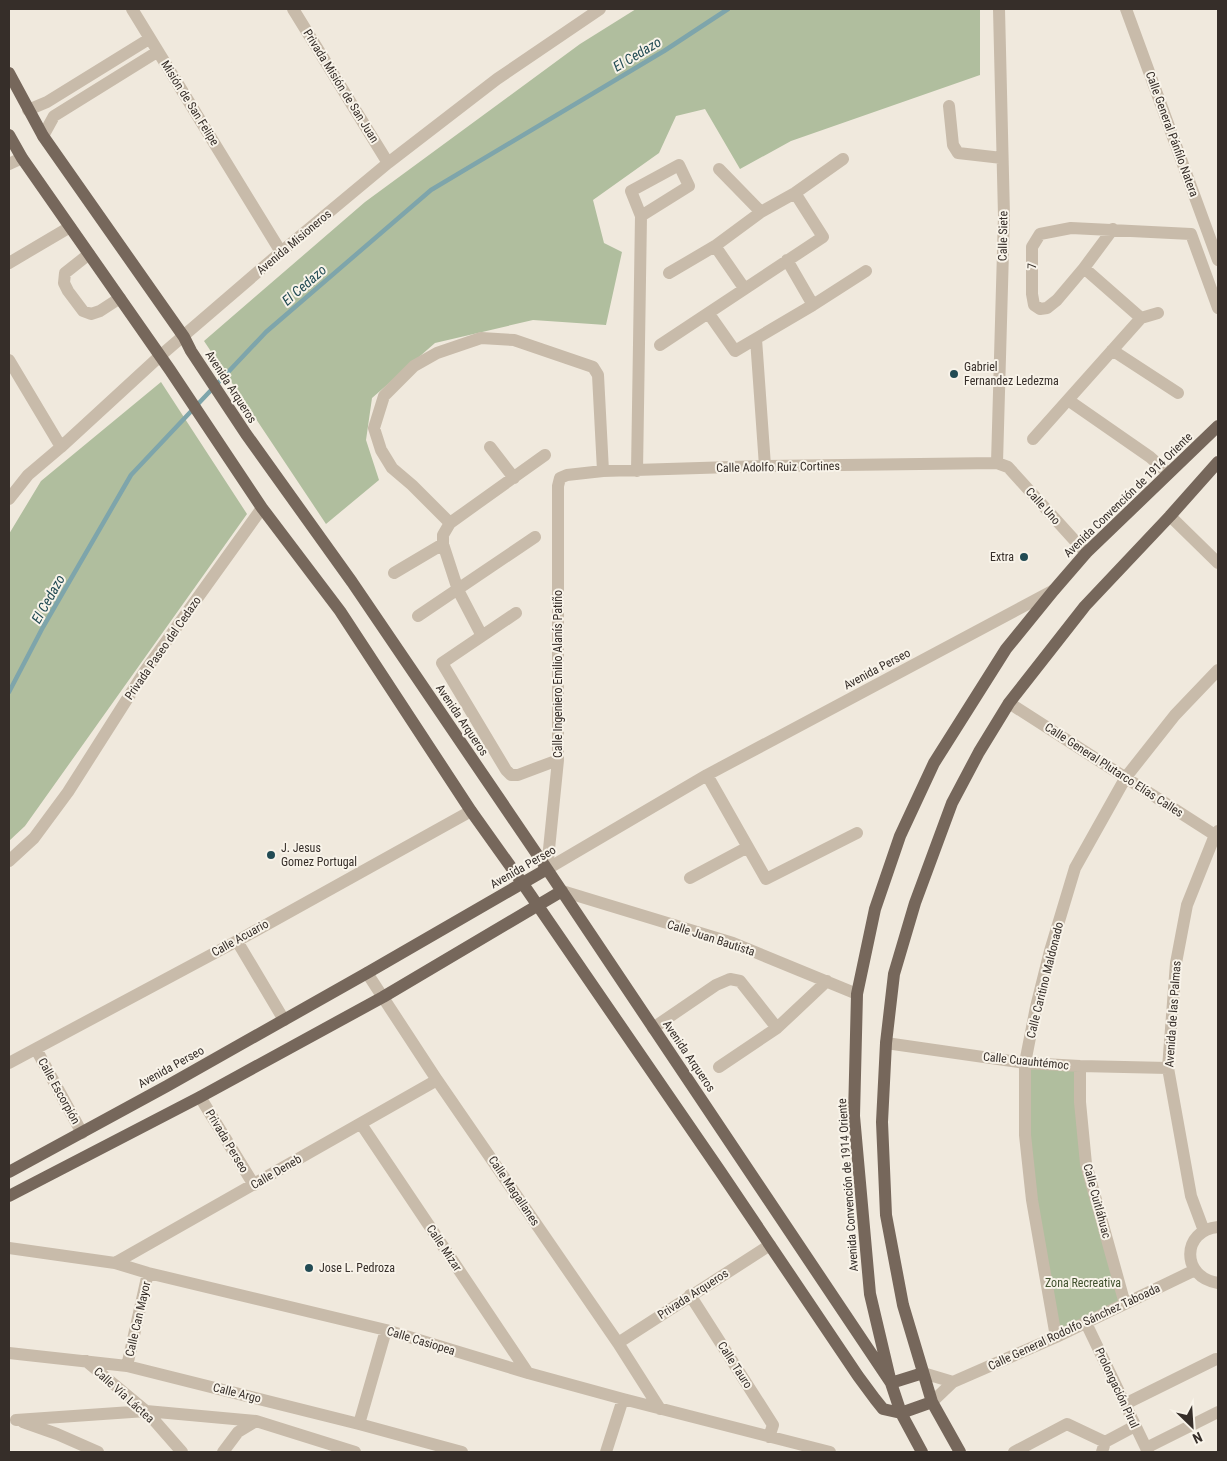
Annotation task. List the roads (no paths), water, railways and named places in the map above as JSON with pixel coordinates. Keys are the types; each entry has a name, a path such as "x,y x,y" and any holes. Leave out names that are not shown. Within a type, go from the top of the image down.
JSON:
{"main road":[{"name":"Avenida Arqueros","path":"9,73 44,136 184,337 191,351 246,434 352,582 562,891 891,1383"},
{"path":"9,134 22,158 170,370 262,508 340,611 471,811 720,1170 858,1376 884,1409 901,1413 932,1402"},
{"name":"Avenida Convención de 1914 Oriente","path":"922,1452 901,1413 891,1383 870,1294 854,1116 857,994 875,909 900,836 934,763 1006,649 1086,553 1218,426"},
{"path":"960,1452 932,1402 903,1305 886,1215 882,1122 886,1043 894,974 915,902 952,803 979,752 1009,702 1085,606 1216,464"},
{"name":"Avenida Perseo","path":"9,1172 284,1020 547,869"},
{"path":"9,1196 200,1097 383,997 562,891"},
{"path":"891,1383 923,1373"}],"street":[{"path":"132,9 157,52"},
{"name":"Privada Misión de San Juan","path":"293,9 388,163"},
{"name":"Avenida Misioneros","path":"9,499 28,475 160,356 388,163 497,79 600,9"},
{"name":"Calle Siete","path":"997,463 1004,216 999,9"},
{"name":"Calle General Pánfilo Natera","path":"1126,9 1218,260"},
{"path":"28,110 47,102 149,39"},
{"name":"Misión de San Felipe","path":"44,136 54,116 157,52 281,252"},
{"path":"80,82 88,95"},
{"path":"949,106 953,145 958,153 1002,158"},
{"path":"9,164 22,158"},
{"path":"669,273 715,246 761,212 795,193 843,159"},
{"path":"637,470 641,216 631,191 679,165 689,186 641,216"},
{"path":"720,169 761,212"},
{"path":"660,345 823,236 795,193"},
{"path":"9,263 70,227"},
{"name":"7","path":"1113,229 1057,300 1047,308 1040,309 1034,305 1032,294 1032,246 1040,234 1072,228 1113,229 1191,234 1218,308"},
{"path":"715,246 744,288"},
{"path":"89,254 64,273 64,283 68,292 83,311 91,314 100,311 120,298"},
{"path":"787,260 813,305"},
{"path":"1084,268 1141,318"},
{"path":"709,314 735,351 866,271"},
{"path":"1033,439 1141,318 1158,313"},
{"path":"450,524 412,485 392,468 381,450 374,428 384,396 414,366 437,353 481,338 514,340 593,367 598,375 603,471"},
{"path":"756,339 765,466"},
{"path":"1112,350 1178,393"},
{"path":"9,360 61,447"},
{"path":"1068,400 1150,457 1168,473"},
{"path":"490,447 514,478"},
{"path":"482,636 458,590 443,544 443,535 450,524 545,455"},
{"name":"Calle Adolfo Ruiz Cortines","path":"560,478 567,474 603,471 765,466 997,463"},
{"name":"Calle Uno","path":"997,463 1008,467 1086,553"},
{"name":"Calle Ingeniero Emilio Alanís Patiño","path":"547,869 558,760 558,486 560,478"},
{"name":"Privada Paseo del Cedazo","path":"9,861 34,838 68,792 145,671 262,508"},
{"path":"1170,516 1218,563"},
{"path":"418,616 535,537"},
{"path":"394,573 443,544"},
{"name":"Avenida Perseo","path":"547,869 707,775 1054,590"},
{"path":"516,613 442,663 506,770 511,775 518,775 558,760"},
{"name":"Calle Caritino Maldonado","path":"1056,1337 1032,1200 1025,1135 1025,1062 1036,1007 1050,951 1075,868 1126,777 1175,715 1218,670"},
{"name":"Calle General Plutarco Elías Calles","path":"1009,702 1217,834"},
{"path":"707,775 766,879 857,833"},
{"name":"Calle Acuario","path":"9,1063 471,811"},
{"name":"Avenida de las Palmas","path":"1204,1230 1192,1196 1168,1068 1176,963 1187,904 1217,834"},
{"path":"690,878 748,847"},
{"name":"Calle Juan Bautista","path":"562,891 733,943 857,994"},
{"path":"237,940 284,1020"},
{"name":"Calle Magallanes","path":"367,973 437,1080 618,1343 660,1409"},
{"path":"653,1028 716,985 730,979 740,981 777,1028"},
{"path":"719,1067 777,1028 827,981"},
{"name":"Calle Cuauhtémoc","path":"886,1043 1025,1062 1080,1066 1168,1068"},
{"name":"Calle Escorpión","path":"36,1049 82,1133"},
{"name":"Calle Cuitláhuac","path":"1080,1066 1080,1102 1086,1164 1125,1304"},
{"name":"Calle Deneb","path":"115,1263 437,1080"},
{"name":"Privada Perseo","path":"200,1097 254,1185"},
{"name":"Calle Mizar","path":"361,1124 528,1373"},
{"path":"1218,1226 1204,1230 1193,1243 1190,1252 1195,1270 1201,1277 1210,1282 1218,1283"},
{"name":"Privada Arqueros","path":"618,1343 770,1245"},
{"name":"Calle Casiopea","path":"9,1248 115,1263 148,1273 386,1330 528,1373 830,1452"},
{"name":"Calle General Rodolfo Sánchez Taboada","path":"932,1402 953,1382 1056,1337 1195,1270"},
{"name":"Calle Can Mayor","path":"127,1366 148,1273"},
{"name":"Calle Tauro","path":"690,1295 773,1425 769,1437"},
{"name":"Prolongación Pirul","path":"1086,1323 1147,1450"},
{"path":"359,1424 386,1330"},
{"name":"Calle Argo","path":"9,1353 127,1366 359,1424 462,1452"},
{"path":"1125,1404 1216,1358"},
{"name":"Calle Vía Láctea","path":"86,1361 146,1411 182,1452"},
{"path":"923,1373 953,1382"},
{"path":"606,1452 623,1399"},
{"name":"Calle Argo","path":"12,1419 146,1411 256,1421 355,1452"},
{"path":"1147,1450 1218,1412"},
{"path":"12,1419 57,1434 98,1452"},
{"path":"223,1452 238,1432 256,1421"},
{"path":"1014,1452 1067,1424 1104,1447 1135,1426"}],"waterway":[{"name":"El Cedazo","path":"9,692 43,627 131,475 266,332 431,190 664,51 728,9"}],"place":[{"name":"Gabriel Fernandez Ledezma","path":"954,374"},
{"name":"Extra","path":"1024,557"},
{"name":"J. Jesus Gomez Portugal","path":"271,855"},
{"name":"Jose L. Pedroza","path":"309,1268"}],"park label":[{"name":"Zona Recreativa","path":"1083,1283"}]}
